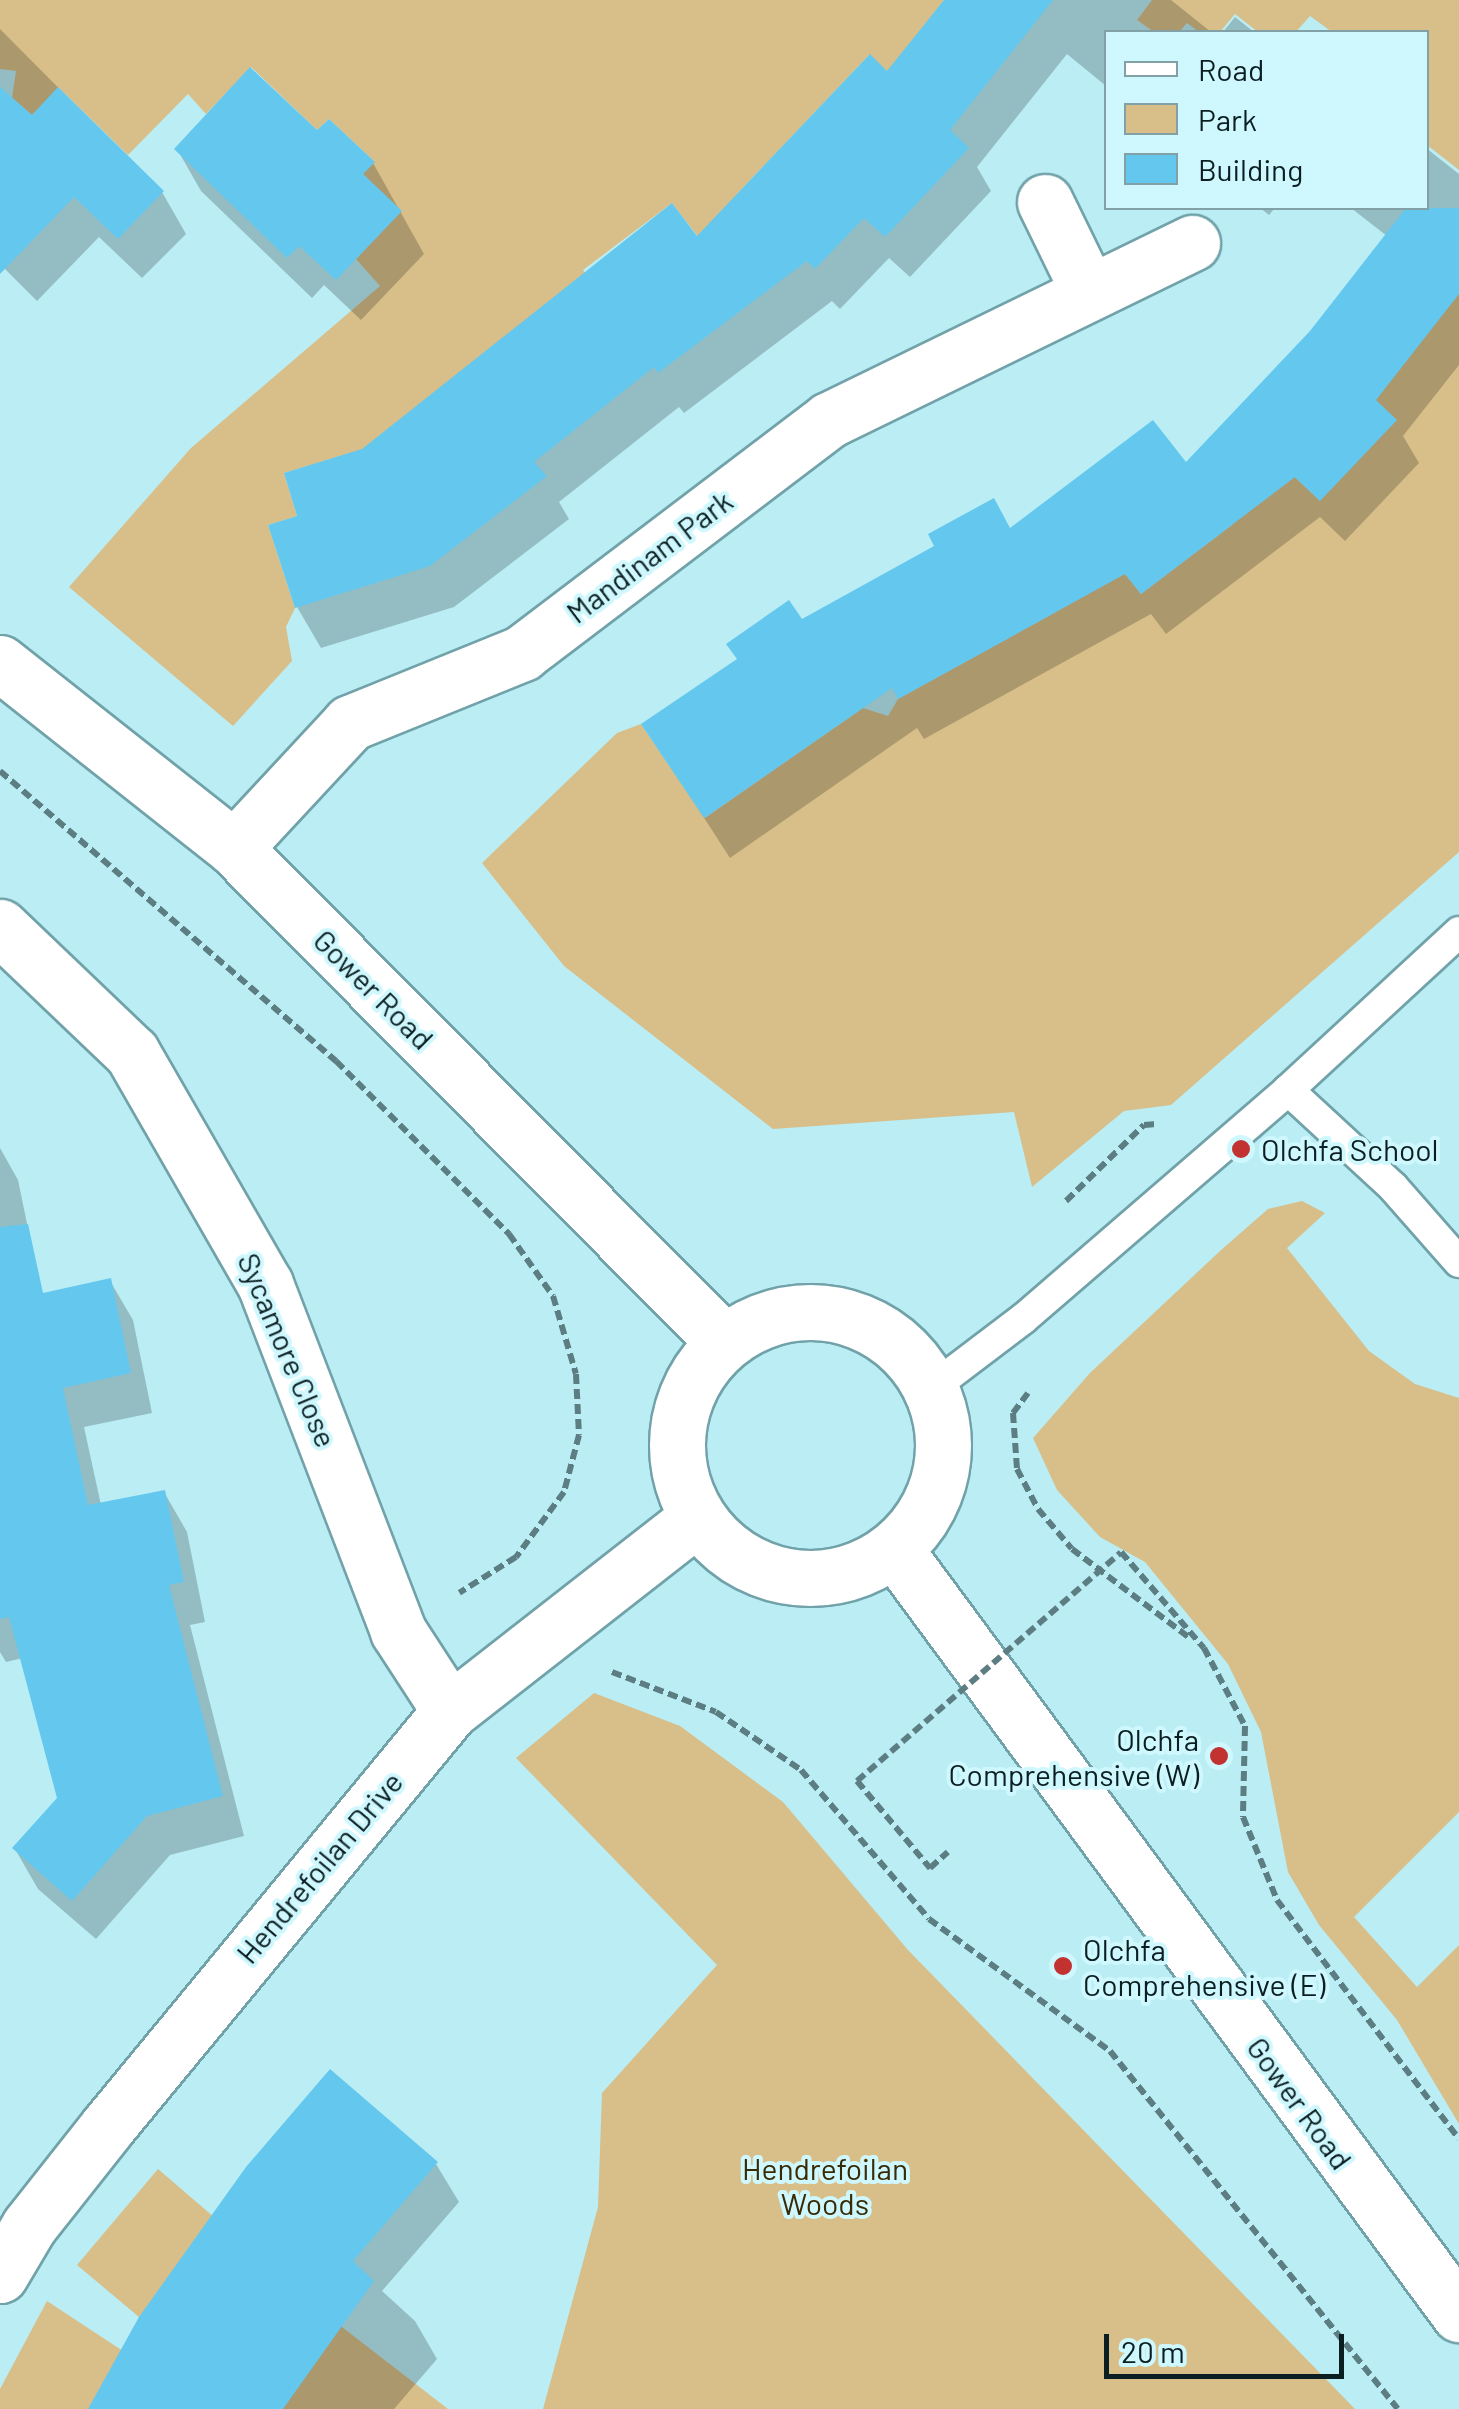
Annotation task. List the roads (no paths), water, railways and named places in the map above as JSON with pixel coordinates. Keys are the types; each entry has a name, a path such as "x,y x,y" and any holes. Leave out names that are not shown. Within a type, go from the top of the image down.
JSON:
{"street":[{"path":"1045,202 1088,290"},
{"name":"Mandinam Park","path":"234,848 350,723 522,652 829,420 1088,290 1192,243"},
{"name":"Gower Road","path":"0,664 234,848 724,1342"},
{"name":"Sycamore Close","path":"0,928 132,1053 266,1284 398,1631 450,1711"},
{"path":"799,1311 839,1314 877,1329 909,1354 932,1388 944,1458 920,1524 895,1550 855,1572 811,1580 767,1572 727,1552 697,1518 679,1473 677,1424 694,1379 724,1342 759,1320 799,1311"},
{"name":"Hendrefoilan Drive","path":"0,2274 29,2226 108,2126 450,1711 697,1518"},
{"name":"Gower Road","path":"895,1550 1459,2314"}],"lane":[{"path":"932,1388 1023,1320 1288,1090 1459,932"},
{"path":"1288,1090 1393,1187 1459,1262"}],"place":[{"name":"Olchfa School","path":"1241,1149"},
{"name":"Olchfa Comprehensive (W)","path":"1219,1756"},
{"name":"Olchfa Comprehensive (E)","path":"1063,1966"}],"park label":[{"name":"Hendrefoilan Woods","path":"825,2185"}]}
